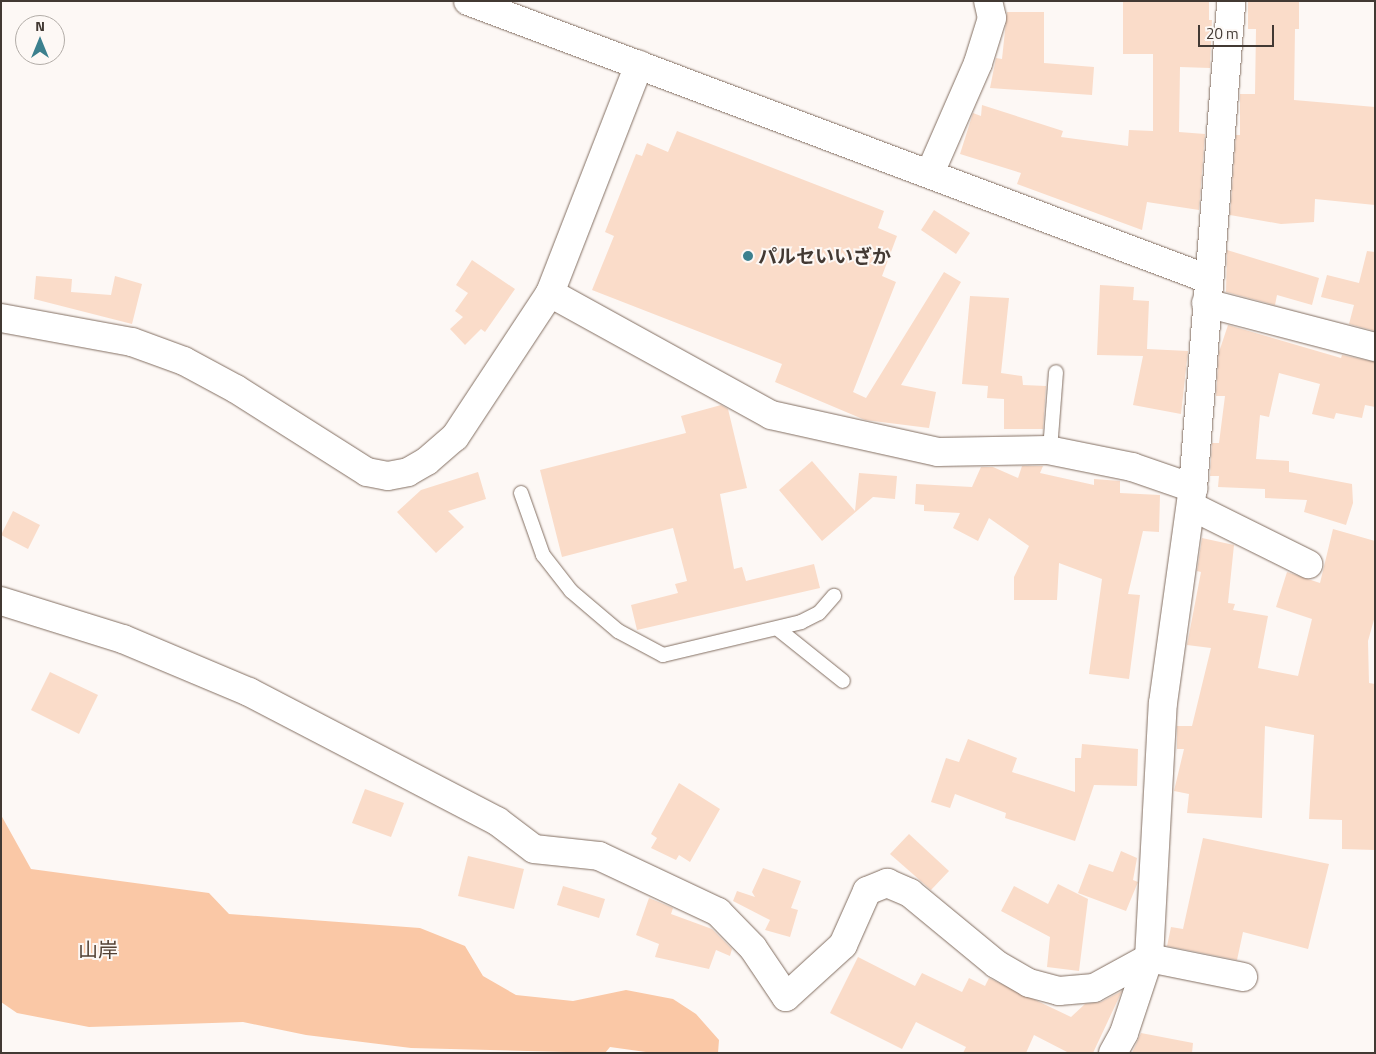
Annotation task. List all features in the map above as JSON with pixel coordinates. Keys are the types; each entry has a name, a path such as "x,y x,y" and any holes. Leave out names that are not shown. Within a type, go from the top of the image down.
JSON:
{"street":[{"path":"468,1 930,173 1207,291 1375,347"},
{"path":"930,173 978,63 992,18 988,1"},
{"path":"1113,1053 1124,1033 1149,958 1163,703 1192,497 1231,1"},
{"path":"1,318 132,342 184,361 236,389 367,472 388,476 427,462 455,437 550,293 639,65"},
{"path":"550,293 771,415 938,452 1050,450 1132,467 1192,497 1308,564"},
{"path":"1,600 123,639 249,692 497,821 534,849 600,856 709,907 753,948 786,997 843,945 867,891 887,883 910,893 996,964 1029,982 1059,991 1094,988 1149,958 1243,976"}],"lane":[{"path":"1050,450 1056,372"},
{"path":"521,493 543,555 556,572 601,616 645,649 663,655 778,629 819,613 834,596"},
{"path":"778,629 843,681"}],"shaded area":[{"path":"1,815 31,869 209,893 229,914 420,928 465,946 483,976 516,995 573,1001 626,990 673,999 696,1014 719,1040 718,1053 653,1053 610,1047 605,1053 411,1048 306,1035 243,1022 89,1027 17,1013 1,1002"}],"building":[{"path":"1123,1 1209,1 1209,20 1212,20 1210,68 1180,67 1179,132 1205,134 1199,210 1147,202 1142,230 1017,184 1021,173 960,154 973,113 981,116 982,105 1063,131 1061,137 1128,146 1129,130 1153,131 1153,54 1123,54"},
{"path":"1248,1 1299,1 1299,29 1295,29 1294,100 1375,107 1375,205 1315,199 1314,222 1281,224 1230,215 1236,135 1240,135 1240,94 1255,94 1256,29 1248,29"},
{"path":"1007,12 1044,12 1044,63 1094,67 1092,95 990,88 996,58 1002,59"},
{"name":"パルセいいざか","path":"677,131 884,211 878,228 897,236 882,276 896,282 853,392 866,398 944,272 961,282 901,385 936,392 929,428 865,420 775,382 782,364 592,290 614,236 605,232 636,154 642,156 647,143 668,152"},
{"path":"934,210 970,233 956,254 921,230"},
{"path":"1227,250 1319,278 1312,305 1277,295 1275,305 1226,292"},
{"path":"1367,251 1375,252 1375,331 1349,324 1354,305 1321,297 1327,275 1359,283"},
{"path":"472,260 515,289 485,332 481,329 465,345 450,329 463,317 455,311 468,293 456,285"},
{"path":"36,276 72,279 71,292 111,295 115,276 142,284 132,324 34,299"},
{"path":"1100,285 1134,287 1133,300 1149,301 1147,349 1188,351 1181,414 1133,405 1143,356 1097,355"},
{"path":"970,296 1009,298 1001,373 1022,376 1023,385 1046,386 1043,429 1004,429 1004,399 987,398 988,386 962,384"},
{"path":"1228,325 1341,358 1342,355 1375,362 1375,407 1365,405 1362,418 1336,413 1334,419 1312,414 1320,384 1279,373 1269,417 1260,415 1256,459 1289,461 1289,472 1352,484 1353,503 1346,525 1304,512 1307,500 1265,498 1265,489 1218,487 1219,476 1210,476 1212,443 1219,443 1225,396 1216,396 1219,352"},
{"path":"721,405 728,409 747,488 720,494 734,569 742,567 746,581 814,564 820,588 637,630 631,605 678,593 675,584 687,581 673,528 562,557 540,470 686,433 681,416"},
{"path":"812,461 855,511 859,473 897,476 895,499 873,497 822,541 779,490"},
{"path":"1022,466 1043,466 1040,473 1094,485 1094,479 1120,481 1120,493 1160,495 1159,532 1143,531 1128,594 1140,595 1129,679 1089,674 1102,579 1059,563 1057,600 1014,600 1014,577 1029,546 989,518 978,541 953,528 960,513 924,511 924,505 915,504 916,484 972,487 981,467 993,467 1018,478"},
{"path":"478,472 486,499 448,511 464,527 436,553 397,512 421,490"},
{"path":"13,511 40,525 28,549 1,535"},
{"path":"1333,529 1375,541 1375,616 1368,641 1369,683 1375,684 1375,850 1342,849 1342,820 1309,819 1314,735 1265,726 1262,818 1187,813 1189,794 1174,791 1184,749 1177,749 1177,726 1192,726 1211,648 1187,645 1201,572 1197,571 1202,538 1234,545 1228,603 1235,604 1233,610 1268,616 1258,668 1298,676 1312,619 1276,607 1287,572 1320,583"},
{"path":"50,672 98,695 79,734 31,710"},
{"path":"968,739 1017,758 1012,772 1075,792 1075,758 1081,758 1082,744 1138,749 1137,786 1094,785 1075,841 1005,818 1006,813 955,794 950,808 931,802 946,758 959,762"},
{"path":"679,783 720,809 690,862 679,855 676,860 651,848 657,838 651,834"},
{"path":"365,789 404,803 391,837 352,823"},
{"path":"909,834 949,871 931,890 890,854"},
{"path":"1203,838 1329,864 1308,949 1243,932 1237,960 1167,946 1171,927 1183,929"},
{"path":"1121,851 1137,858 1133,880 1138,882 1126,911 1078,893 1089,864 1113,872"},
{"path":"468,856 524,869 514,909 458,896"},
{"path":"763,868 801,881 791,908 798,910 790,937 765,930 770,920 733,901 737,891 755,897 752,892"},
{"path":"1058,884 1088,899 1079,971 1047,967 1050,937 1001,911 1014,886 1048,904"},
{"path":"563,886 605,899 599,918 557,905"},
{"path":"649,898 673,908 671,914 712,929 732,949 730,956 716,950 709,969 655,957 659,944 636,935"},
{"path":"858,957 915,986 922,973 962,992 969,978 985,986 989,978 1071,1017 1085,1004 1101,1002 1122,991 1093,1053 1069,1053 1034,1035 1026,1053 963,1053 966,1047 916,1022 902,1049 830,1013"},
{"path":"1141,1033 1193,1043 1192,1053 1132,1053"}],"place":[{"name":"パルセいいざか","path":"748,256"}],"district":[{"name":"山岸","path":"98,949"}]}
